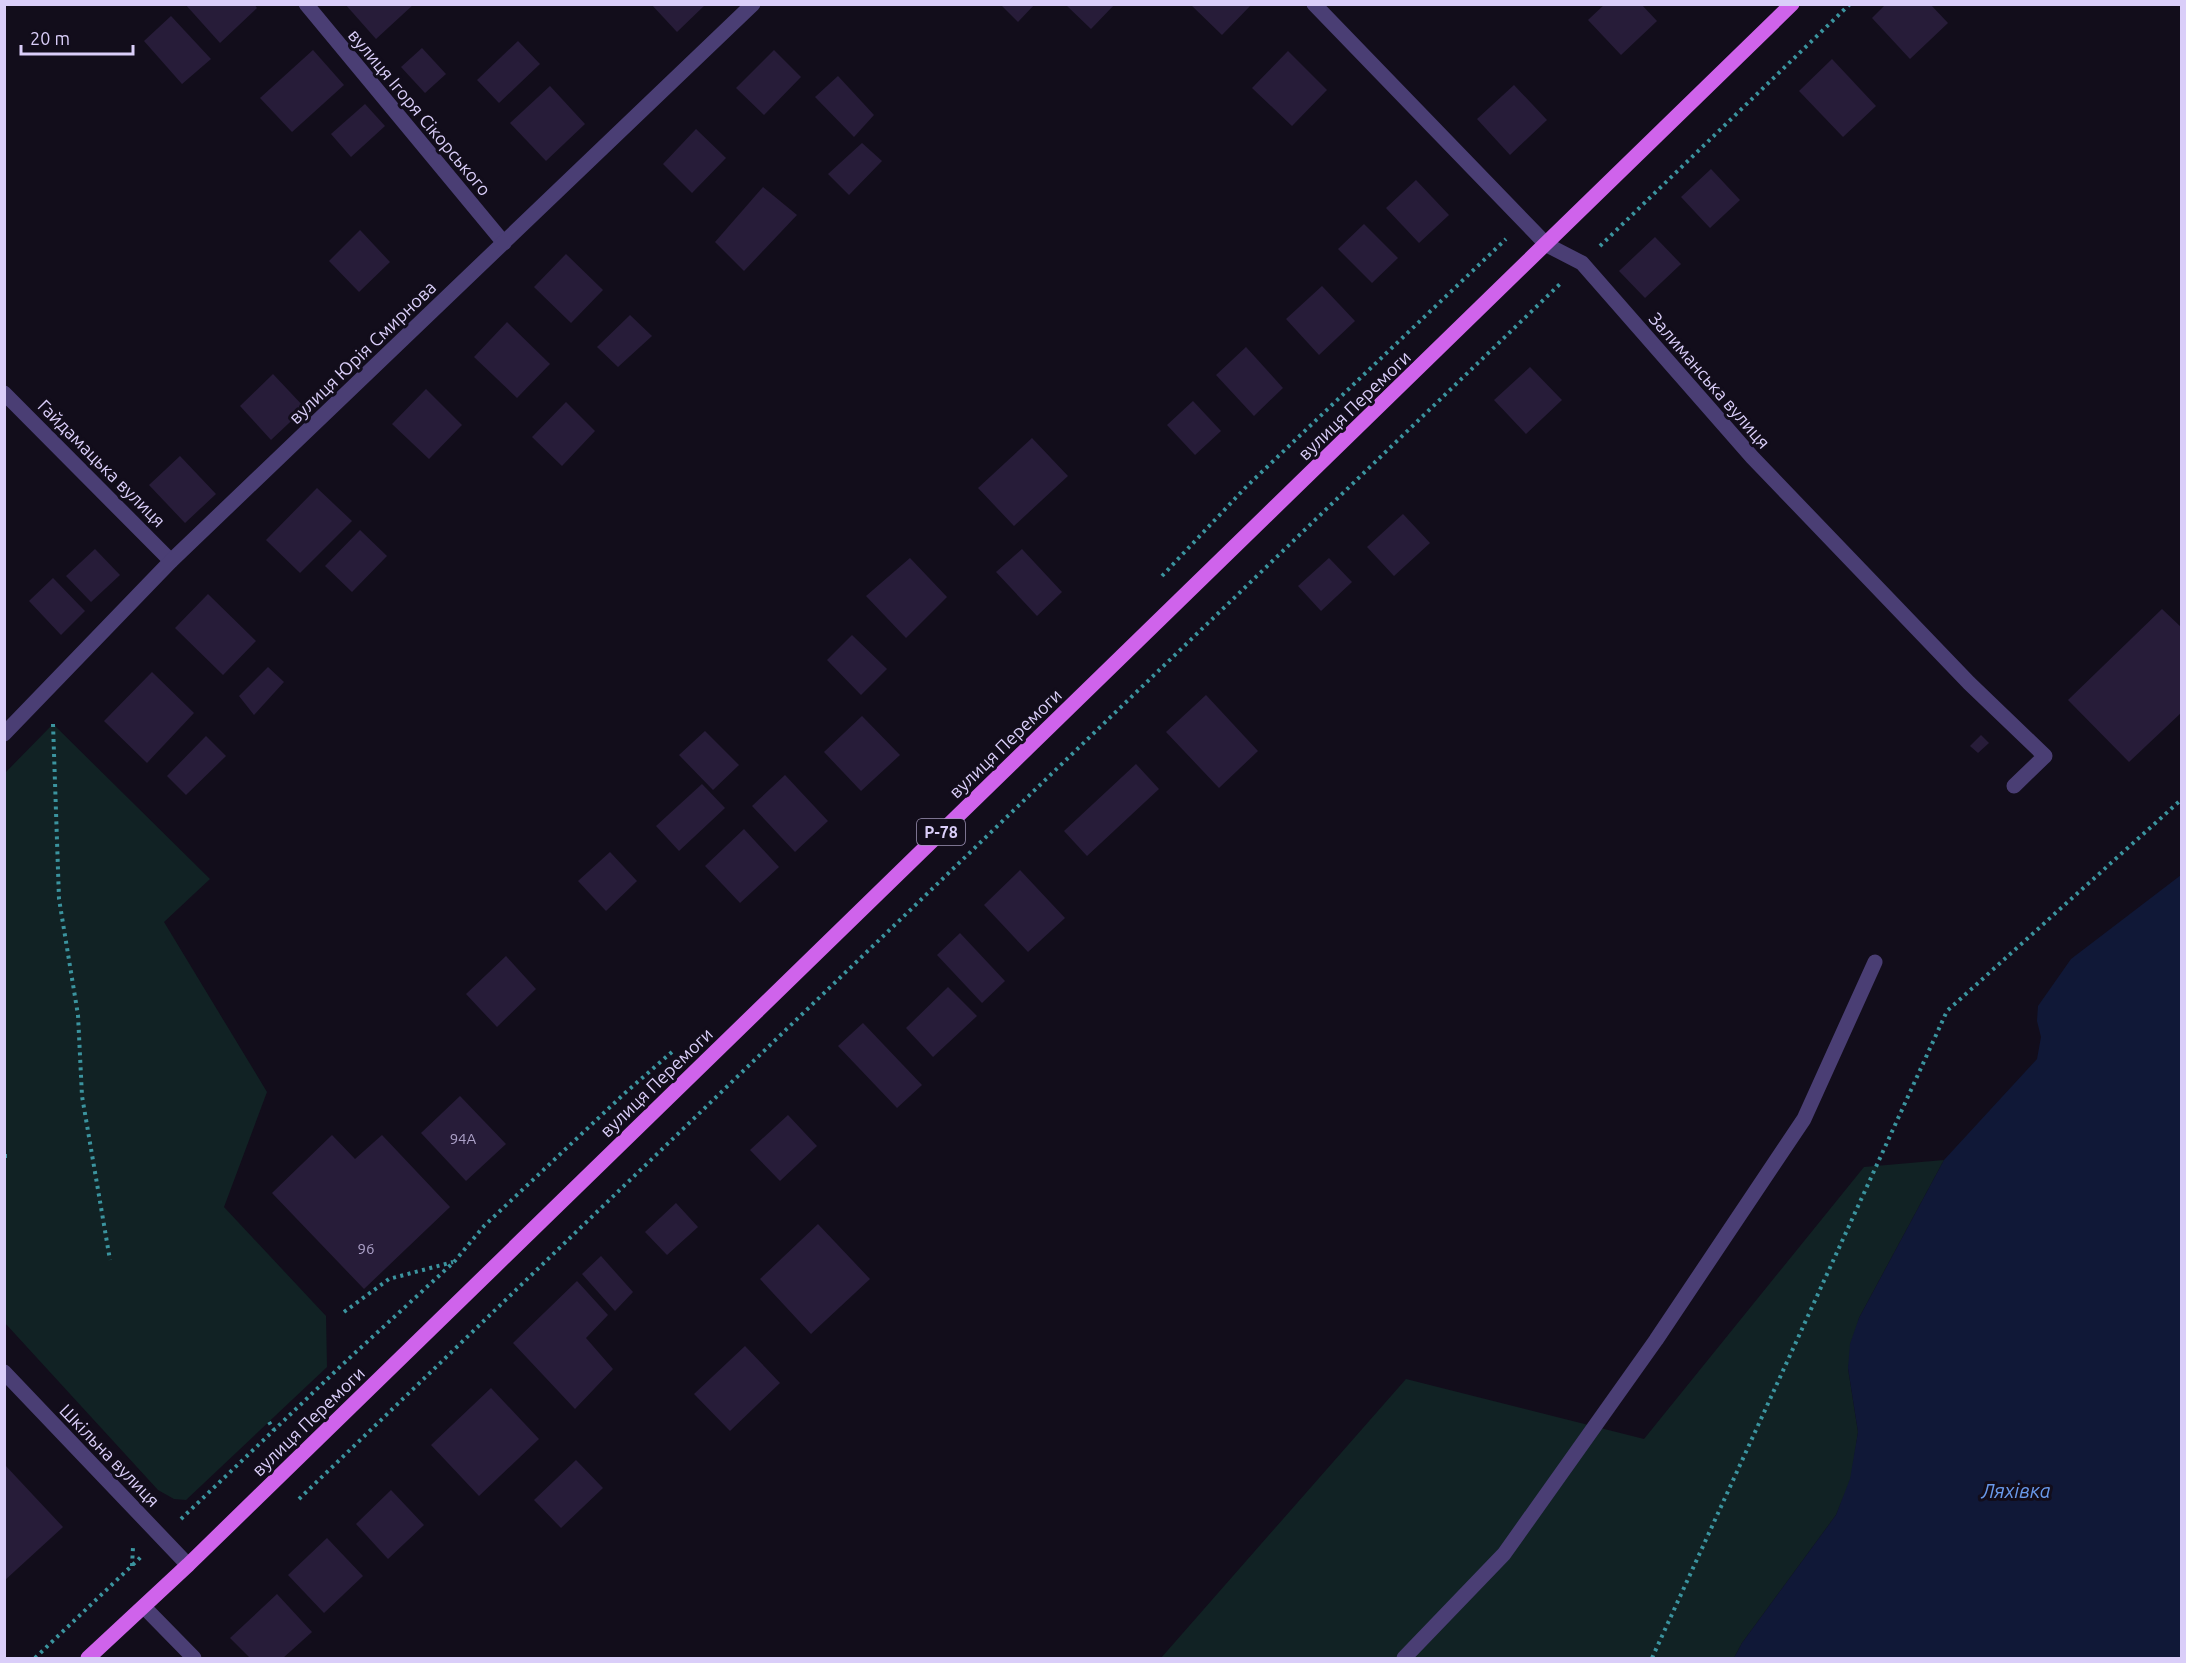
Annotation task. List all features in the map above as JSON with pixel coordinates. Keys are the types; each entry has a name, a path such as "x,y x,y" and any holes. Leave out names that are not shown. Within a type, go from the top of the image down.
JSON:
{"main road":[{"name":"вулиця Перемоги","path":"88,1659 188,1565 1792,4"}],"street":[{"name":"вулиця Ігоря Сікорського","path":"306,4 504,243"},
{"name":"вулиця Юрія Смирнова","path":"4,734 171,561 753,4"},
{"name":"Залиманська вулиця","path":"1314,4 1547,244 1582,263 1752,457 1969,683 2044,756 2014,786"},
{"name":"Гайдамацька вулиця","path":"4,393 171,561"},
{"path":"1404,1659 1504,1554 1656,1340 1804,1119 1875,962"},
{"name":"Шкільна вулиця","path":"4,1372 188,1565"},
{"path":"144,1607 194,1659"}],"path":[{"path":"293,1504 1850,4"},
{"path":"53,724 59,898 78,1015 82,1096 110,1260"},
{"path":"1652,1659 1947,1011 2181,799"},
{"path":"344,1312 389,1279 454,1262"},
{"path":"35,1659 343,1364"},
{"path":"268,1422 274,1430"}],"shaded area":[{"path":"53,724 210,879 164,922 267,1092 224,1207 326,1316 327,1367 186,1500 174,1499 158,1490 5,1323 5,773"},
{"path":"1944,1160 1859,1318 1848,1368 1858,1432 1851,1479 1836,1515 1742,1643 1734,1658 1161,1658 1406,1379 1644,1439 1864,1167"}],"water":[{"name":"Ляхівка","path":"2181,875 2181,1658 1734,1658 1742,1643 1836,1515 1850,1479 1858,1432 1848,1368 1850,1344 1859,1318 1944,1160 2037,1059 2041,1037 2037,1021 2038,1006 2071,959"}],"building":[{"path":"185,4 254,4 257,8 220,43"},
{"path":"345,4 414,4 376,39"},
{"path":"651,4 706,4 677,32"},
{"path":"1000,4 1035,4 1018,22"},
{"path":"1065,4 1115,4 1091,29"},
{"path":"1190,4 1252,4 1222,35"},
{"path":"1605,4 1641,4 1657,21 1621,55 1588,20"},
{"path":"1886,4 1930,4 1948,23 1910,59 1872,18"},
{"path":"171,16 211,59 182,84 144,41"},
{"path":"518,41 540,64 499,103 477,80"},
{"path":"422,48 446,74 425,93 401,67"},
{"path":"313,50 344,85 292,132 260,98"},
{"path":"774,50 801,77 764,115 736,88"},
{"path":"1288,51 1327,90 1292,126 1252,88"},
{"path":"1832,59 1876,106 1843,137 1799,91"},
{"path":"838,76 874,115 854,137 815,97"},
{"path":"1514,85 1547,120 1510,155 1477,119"},
{"path":"550,86 585,124 546,161 510,123"},
{"path":"365,104 385,126 351,157 331,134"},
{"path":"696,129 726,158 692,193 663,164"},
{"path":"862,143 882,161 849,195 828,174"},
{"path":"1711,169 1740,200 1710,228 1681,197"},
{"path":"1416,180 1449,215 1419,243 1386,208"},
{"path":"763,187 797,215 744,271 715,242"},
{"path":"1364,224 1398,258 1372,283 1338,249"},
{"path":"360,230 390,262 359,292 329,261"},
{"path":"1655,237 1681,264 1645,298 1619,271"},
{"path":"566,254 603,290 571,323 534,287"},
{"path":"1322,286 1355,321 1319,355 1286,319"},
{"path":"630,315 652,336 618,367 597,347"},
{"path":"507,322 550,364 517,398 474,357"},
{"path":"1246,347 1283,388 1254,416 1216,375"},
{"path":"1530,367 1562,400 1526,434 1494,400"},
{"path":"273,374 305,408 271,440 240,406"},
{"path":"426,389 462,425 429,459 392,424"},
{"path":"1193,401 1221,431 1195,455 1167,425"},
{"path":"566,402 595,431 562,466 532,437"},
{"path":"1032,438 1068,476 1014,526 978,488"},
{"path":"180,456 216,494 185,523 149,485"},
{"path":"317,488 352,521 300,573 266,540"},
{"path":"1403,514 1430,543 1394,576 1367,547"},
{"path":"360,530 387,556 352,592 325,566"},
{"path":"95,549 120,575 91,602 66,576"},
{"path":"1022,549 1062,592 1037,616 996,572"},
{"path":"910,558 947,597 906,638 866,596"},
{"path":"1329,558 1352,582 1321,611 1298,586"},
{"path":"53,578 85,611 61,635 29,601"},
{"path":"208,594 256,641 223,675 175,628"},
{"path":"2162,609 2182,628 2182,712 2129,762 2068,700"},
{"path":"852,635 887,669 861,695 827,660"},
{"path":"268,667 284,682 254,715 239,696"},
{"path":"152,672 194,713 147,763 104,721"},
{"path":"1206,695 1258,751 1219,788 1166,732"},
{"path":"862,716 900,755 861,791 824,752"},
{"path":"705,731 739,765 713,790 679,755"},
{"path":"1981,735 1989,743 1978,753 1970,746"},
{"path":"206,736 226,756 186,795 167,776"},
{"path":"1136,764 1159,789 1087,856 1064,831"},
{"path":"785,775 828,821 795,852 752,806"},
{"path":"702,784 725,808 679,851 656,826"},
{"path":"744,829 779,867 740,903 705,866"},
{"path":"610,852 637,881 606,911 578,881"},
{"path":"1020,870 1065,918 1028,952 984,905"},
{"path":"960,933 1005,981 982,1003 937,955"},
{"path":"506,956 536,989 497,1027 466,994"},
{"path":"948,987 977,1016 933,1057 906,1028"},
{"path":"863,1023 922,1085 897,1108 838,1046"},
{"path":"460,1096 506,1144 466,1181 421,1133"},
{"path":"788,1115 817,1146 780,1181 750,1150"},
{"path":"332,1135 355,1159 382,1135 450,1207 364,1289 272,1193"},
{"path":"676,1203 698,1227 667,1255 645,1232"},
{"path":"818,1224 870,1279 811,1334 760,1279"},
{"path":"601,1256 633,1292 615,1311 582,1274"},
{"path":"577,1281 608,1315 586,1338 613,1369 575,1409 513,1343"},
{"path":"745,1346 780,1383 730,1431 694,1394"},
{"path":"491,1388 539,1439 479,1496 431,1445"},
{"path":"576,1460 603,1488 561,1528 534,1500"},
{"path":"4,1464 63,1527 4,1581"},
{"path":"391,1490 424,1525 388,1559 356,1524"},
{"path":"327,1538 363,1576 324,1613 288,1575"},
{"path":"277,1594 312,1632 283,1658 250,1658 230,1638"}]}
